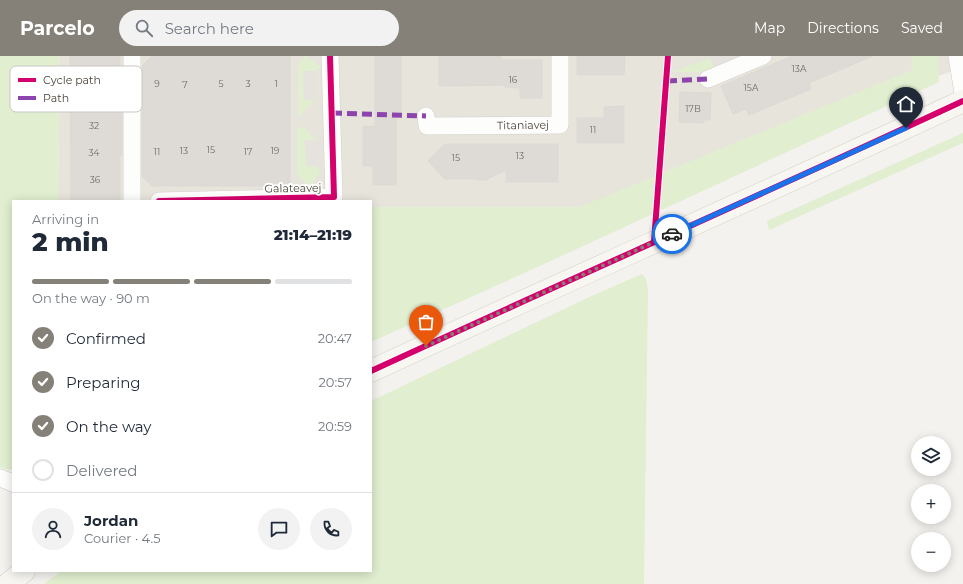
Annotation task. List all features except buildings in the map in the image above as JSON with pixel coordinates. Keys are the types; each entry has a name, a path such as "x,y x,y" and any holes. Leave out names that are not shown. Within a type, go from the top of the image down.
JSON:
{"street":[{"name":"Galateavej","path":"203,200 334,197 330,56"},
{"name":"Titaniavej","path":"426,116 427,126 560,125 560,56"},
{"path":"708,79 763,56"},
{"path":"957,56 963,93"},
{"path":"372,371 963,101"},
{"path":"132,112 132,200"},
{"path":"0,478 12,483"},
{"path":"8,584 23,572"}],"shaded area":[{"path":"60,56 963,56 963,67 580,207 372,207 372,200 58,200 59,112 142,112 142,66 60,66"},
{"path":"713,56 743,56 714,68 710,58"},
{"path":"303,71 316,71 315,100 304,100"},
{"path":"304,140 317,141 322,144 321,172 317,167 307,166"}],"green space":[{"path":"0,56 60,56 60,66 10,66 10,112 59,112 58,200 12,200 12,470 0,468"},
{"path":"305,56 321,67 316,71 303,71 304,100 315,100 298,117 298,64"},
{"path":"912,56 937,56 939,82 372,342 372,207 580,207 912,70"},
{"path":"710,58 714,68 701,72 672,72"},
{"path":"297,127 305,128 317,141 305,140 317,167 321,172 310,187 297,174"},
{"path":"963,133 963,143 769,230 767,221"},
{"path":"642,274 646,278 648,291 644,584 44,584 60,572 372,572 372,401 585,299"}],"marked path":[{"path":"667,81 708,79"},
{"path":"332,113 426,116"}],"cycle path":[{"path":"203,200 334,197 330,56"},
{"path":"654,242 668,56"},
{"path":"372,371 963,101"}],"way so far":[{"path":"426,346 537,294 672,234"}],"route":[{"path":"672,234 906,128"}]}
